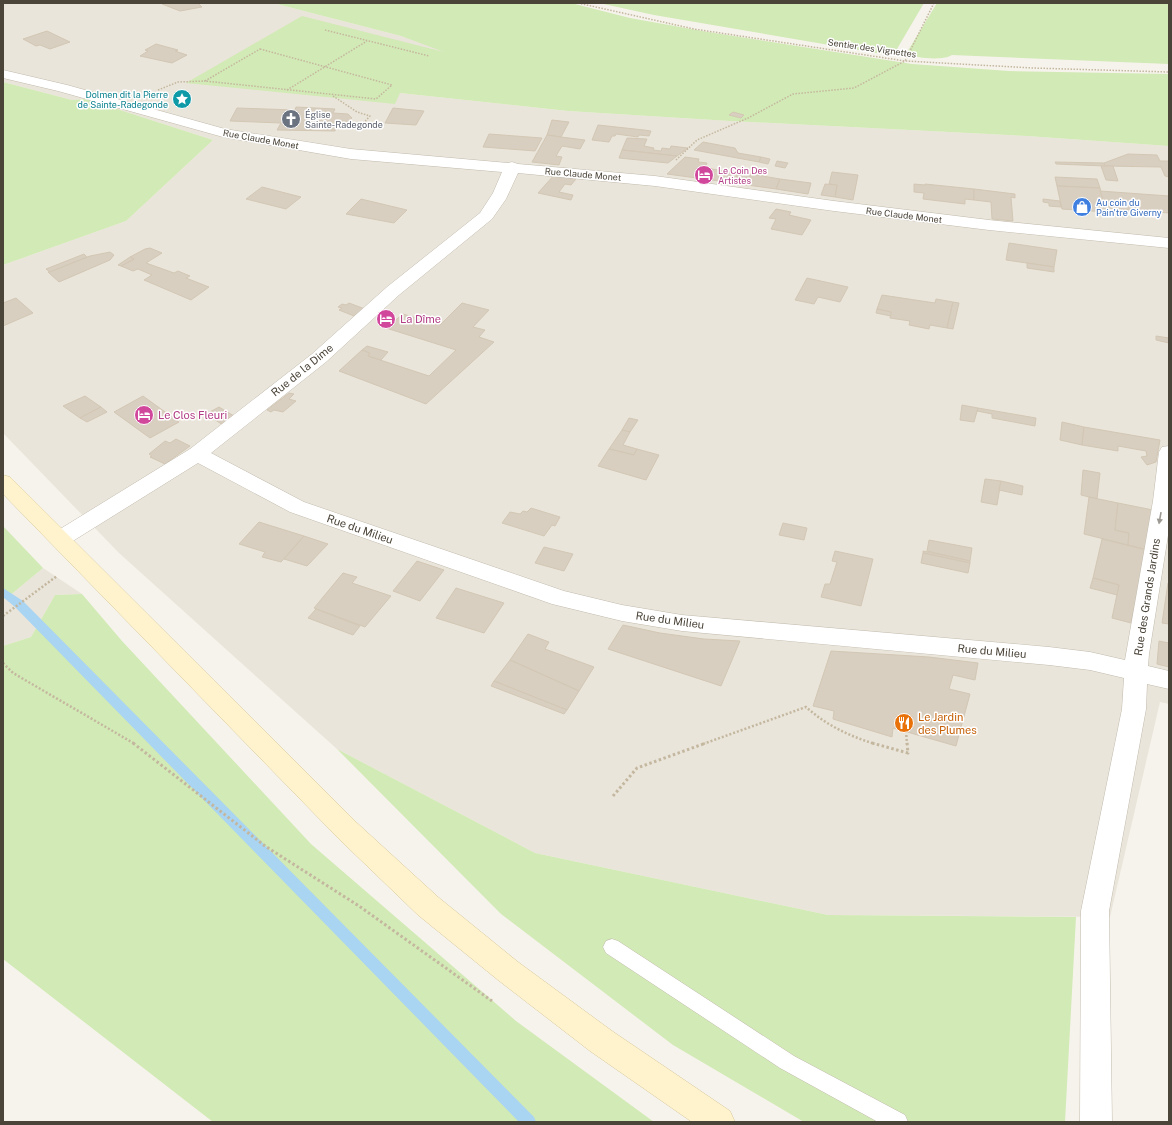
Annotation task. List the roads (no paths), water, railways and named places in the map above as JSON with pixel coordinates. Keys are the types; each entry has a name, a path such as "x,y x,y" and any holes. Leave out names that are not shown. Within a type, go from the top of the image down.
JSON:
{"main road":[{"path":"3,482 348,831 428,906 508,971 601,1041 719,1122"}],"street":[{"name":"Rue Claude Monet","path":"3,74 62,88 201,127 252,139 351,154 512,167 655,181 834,206 1169,243"},
{"name":"Rue de la Dime","path":"60,539 197,454 318,358 393,291 486,216 498,200 512,167"},
{"name":"Rue des Grands Jardins","path":"1096,1122 1095,911 1134,710 1137,654 1163,501 1169,452"},
{"name":"Rue du Milieu","path":"197,454 297,507 560,598 622,613 682,623 1090,661 1169,680"}],"lane":[{"path":"612,947 787,1062 898,1122"}],"waterway":[{"path":"3,592 19,604 529,1122"}],"place":[{"name":"Dolmen dit la Pierre de Sainte-Radegonde","path":"182,99"},
{"name":"Église Sainte-Radegonde","path":"291,119"},
{"name":"Le Coin Des Artistes","path":"704,175"},
{"name":"Au coin du Pain'tre Giverny","path":"1082,207"},
{"name":"La Dîme","path":"386,319"},
{"name":"Le Clos Fleuri","path":"144,415"},
{"name":"Le Jardin des Plumes","path":"904,723"}]}
